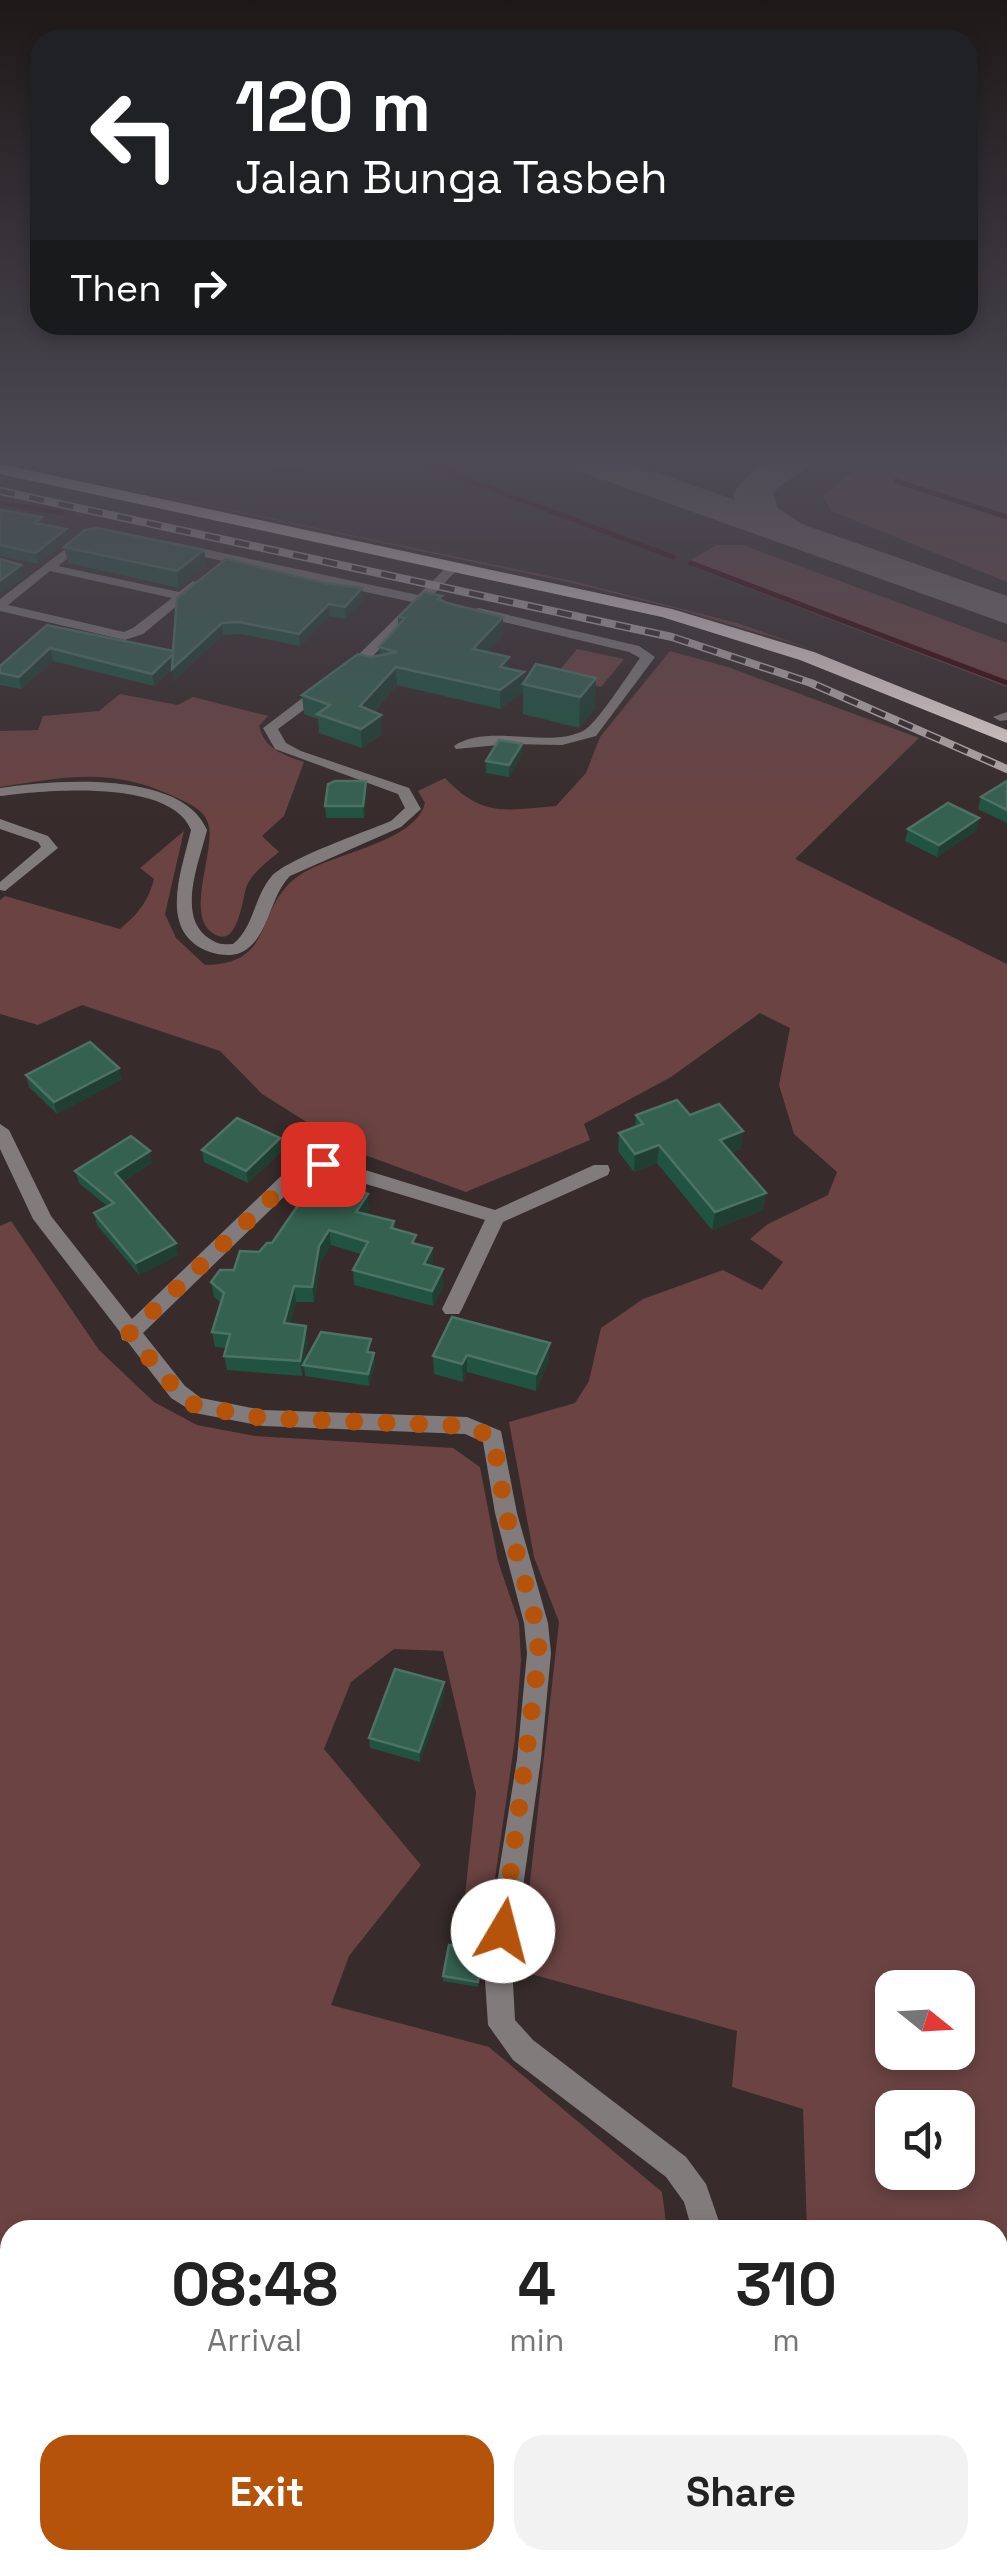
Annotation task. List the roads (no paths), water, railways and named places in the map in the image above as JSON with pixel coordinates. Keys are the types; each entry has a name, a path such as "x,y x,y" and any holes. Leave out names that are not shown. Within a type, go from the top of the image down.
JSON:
{"highway":[{"path":"515,580 633,605 766,643 857,675 1007,737"},
{"path":"600,580 792,633 1004,718"}],"street":[{"path":"0,606 27,580"},
{"path":"97,580 181,596"},
{"path":"0,606 125,636 138,631 202,580"},
{"path":"328,580 441,604"},
{"path":"0,792 100,783 128,787 186,811 196,819 199,830 184,898 184,917 194,934 207,945 224,951 236,949 249,936 273,881 296,866 396,824 413,809 404,790 296,754 280,746 270,728 359,662 441,580"},
{"path":"460,608 634,649 648,657 591,734 578,739 462,746"},
{"path":"0,824 43,839 50,848 5,886"},
{"path":"0,1130 43,1219 129,1334 178,1392 196,1406 263,1418 467,1426 493,1437 506,1514 536,1623 539,1654 498,1965 502,2025 523,2050 676,2167 696,2194 704,2220"},
{"path":"129,1334 288,1182 310,1166 336,1166 496,1217"},
{"path":"452,1310 496,1217 601,1170"}],"waterway":[{"path":"736,580 1007,683"}],"railway":[{"path":"409,580 672,637 811,683 1007,769"}]}
